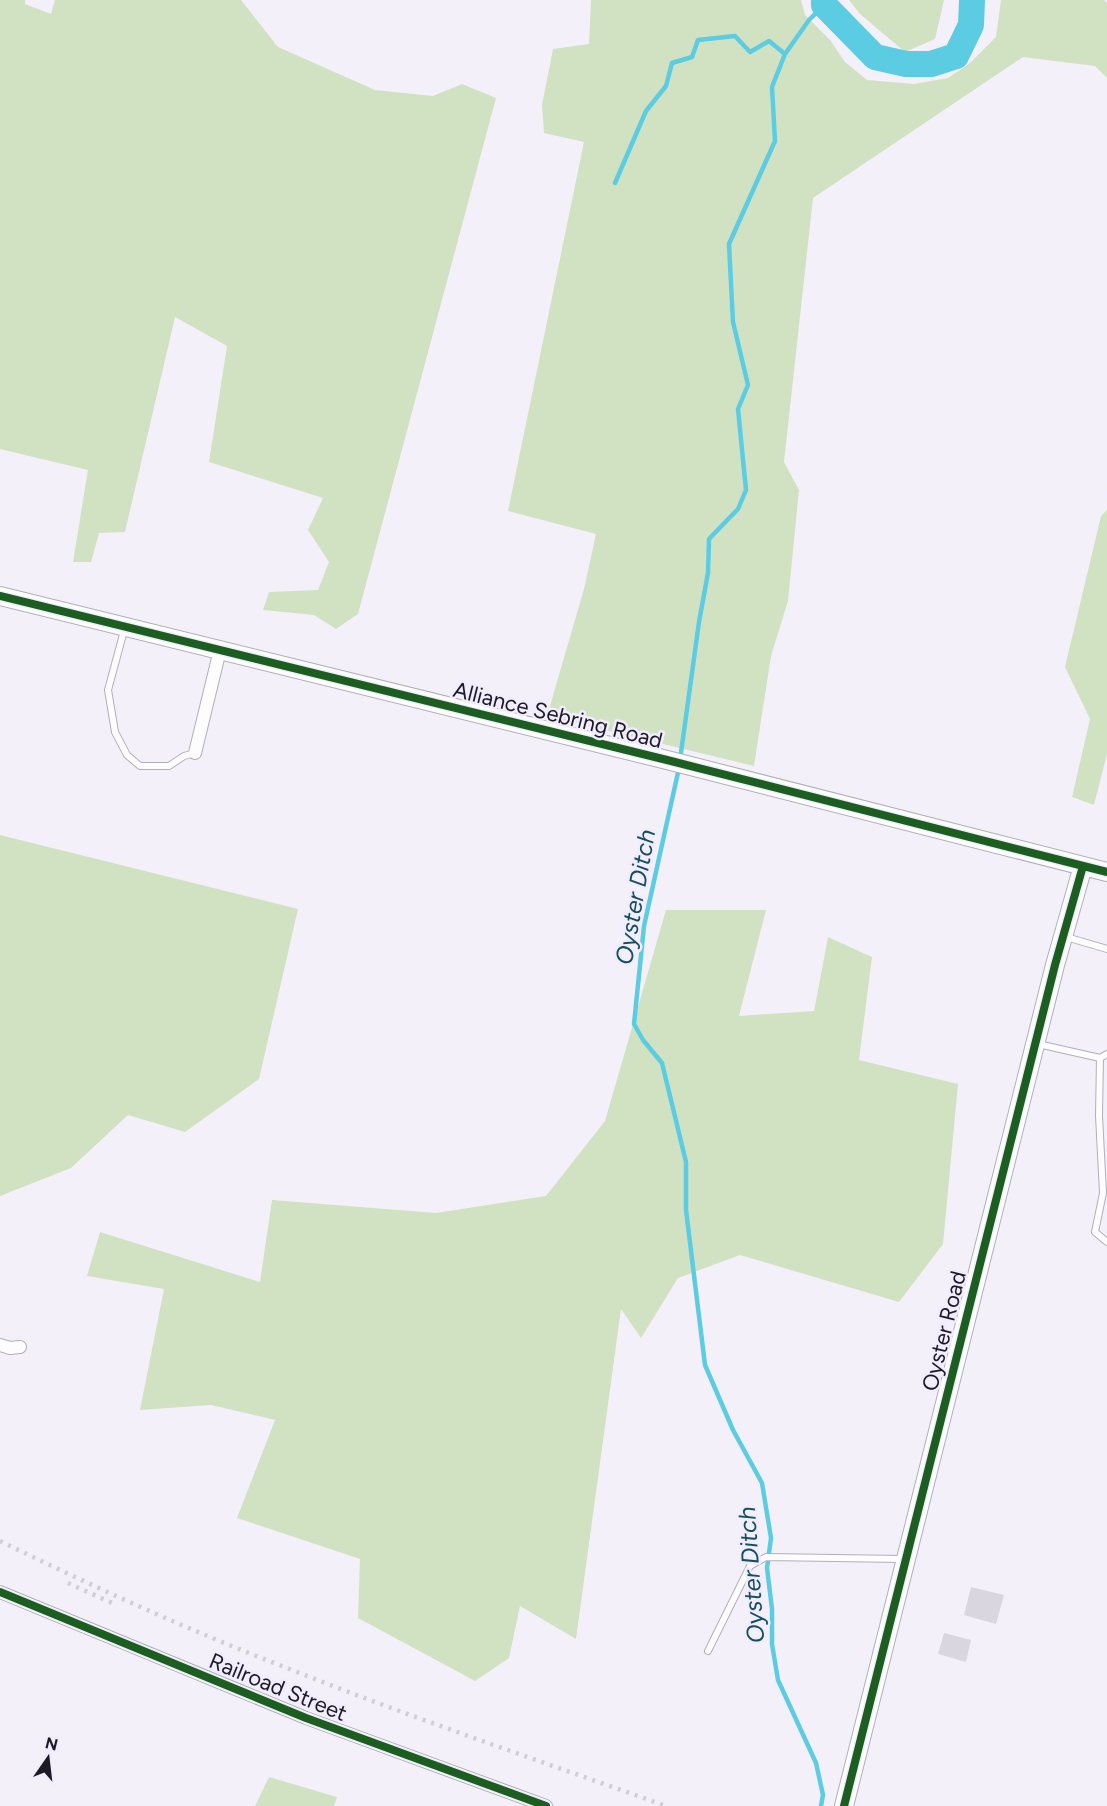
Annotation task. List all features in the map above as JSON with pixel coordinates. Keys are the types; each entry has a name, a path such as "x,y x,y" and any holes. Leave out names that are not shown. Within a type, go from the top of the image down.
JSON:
{"street":[{"name":"Alliance Sebring Road","path":"0,596 668,760 1107,872"},
{"path":"195,753 220,650"},
{"name":"Oyster Road","path":"844,1806 1035,1043 1083,866"},
{"path":"0,1345 10,1348 20,1347"},
{"name":"Railroad Street","path":"0,1592 306,1718 546,1806"}],"lane":[{"path":"125,627 108,690 115,732 127,755 140,766 169,766 184,756 195,753"},
{"path":"1063,936 1107,949"},
{"path":"1035,1043 1104,1056 1099,1116 1102,1193 1095,1232 1107,1242"},
{"path":"708,1651 750,1566 766,1557 906,1559"}],"green space":[{"path":"0,0 25,0 25,4 51,14 55,0 241,0 278,47 375,90 433,96 462,84 496,98 358,614 336,629 314,615 263,610 269,592 318,590 329,562 308,530 323,498 209,462 227,346 175,317 125,532 99,533 91,562 73,562 88,470 0,449"},
{"path":"591,0 801,0 805,15 830,40 845,62 867,80 914,84 948,78 970,63 996,37 1001,0 1104,0 1107,3 1107,78 1095,66 1023,57 813,198 784,462 799,490 788,601 771,656 754,766 547,716 584,589 596,534 508,511 584,142 544,133 542,105 553,49 589,44"},
{"path":"849,0 944,0 935,39 905,52 860,14"},
{"path":"1107,510 1107,754 1094,805 1072,797 1090,719 1065,667 1101,516"},
{"path":"0,835 298,909 259,1079 185,1132 128,1115 71,1168 0,1196"},
{"path":"666,910 766,910 739,1016 814,1011 828,937 872,957 859,1060 958,1084 943,1244 899,1302 740,1255 678,1278 641,1338 621,1309 576,1639 520,1606 509,1658 475,1681 358,1618 360,1559 237,1518 275,1420 211,1405 140,1410 164,1289 87,1276 100,1232 260,1282 272,1200 436,1213 546,1196 605,1121"},
{"path":"269,1777 337,1797 334,1806 255,1806"}],"building":[{"path":"971,1587 1004,1595 996,1624 964,1615"},
{"path":"944,1633 971,1640 966,1662 938,1654"}],"waterway":[{"path":"824,0 824,5 875,57 906,64 931,64 956,56 971,25 972,0"},
{"name":"Oyster Ditch","path":"680,760 708,573 709,539 738,509 746,490 738,409 748,385 733,322 729,244 775,141 772,87 785,54 809,20 824,5"},
{"path":"615,183 646,111 666,86 672,63 692,57 698,40 735,36 750,52 769,41 785,54"},
{"name":"Oyster Ditch","path":"679,768 644,926 634,1024 643,1040 662,1063 686,1162 686,1210 705,1365 733,1430 762,1483 771,1538 767,1568 772,1609 772,1644 778,1680 816,1763 823,1795 821,1806"}],"railway":[{"path":"0,1541 246,1652 426,1721 666,1806"},
{"path":"68,1583 112,1603"}],"cycle path":[{"path":"0,596 667,760 1107,872"},
{"path":"844,1806 1055,965 1083,866"},
{"path":"0,1592 306,1718 546,1806"}]}
